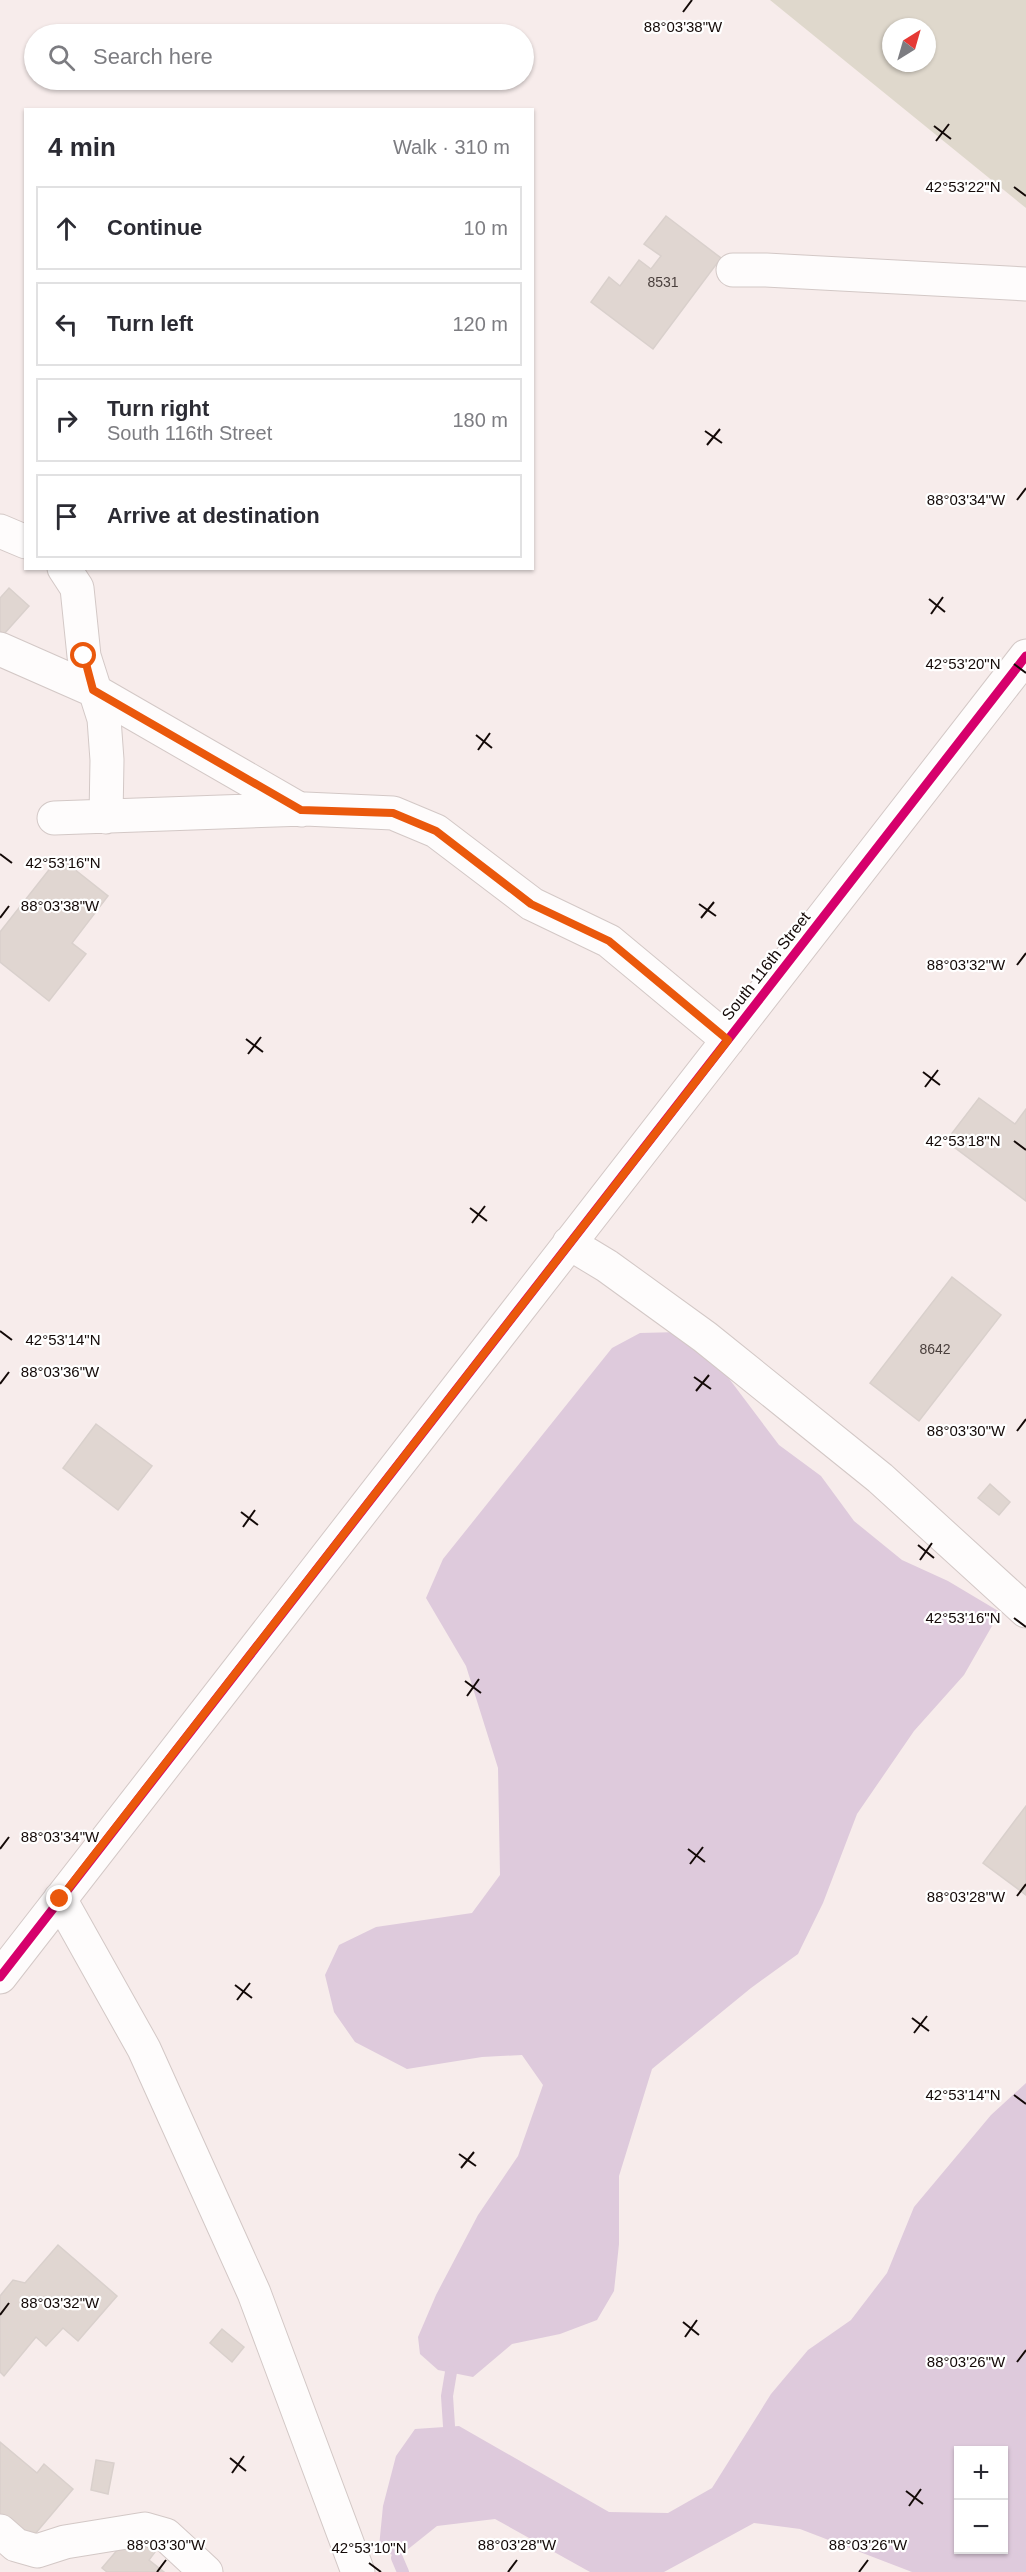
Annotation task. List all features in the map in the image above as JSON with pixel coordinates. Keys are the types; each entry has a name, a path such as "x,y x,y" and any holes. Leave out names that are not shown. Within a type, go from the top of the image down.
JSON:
{"street":[{"path":"733,270 1026,284"},
{"path":"0,531 24,541"},
{"path":"65,570 77,588 84,656 104,719 107,760 106,817"},
{"path":"0,649 93,690 301,810"},
{"name":"South 116th Street","path":"0,1977 1026,656"},
{"path":"54,818 301,810 393,813 436,831 531,904 609,941 728,1040"},
{"path":"569,1243 606,1266 714,1344 880,1478 1026,1611"},
{"path":"60,1899 144,2049 249,2283 358,2572"},
{"path":"0,2531 16,2545 37,2551 64,2542 145,2529 166,2535 206,2572"}],"shaded area":[{"path":"770,0 1026,0 1026,208"},
{"path":"679,1332 715,1360 779,1445 821,1476 854,1521 902,1560 948,1581 1000,1612 964,1675 914,1731 857,1814 823,1903 798,1954 751,1988 652,2069 619,2176 619,2244 614,2291 597,2320 560,2334 512,2344 473,2377 438,2370 420,2354 418,2337 436,2295 478,2215 518,2156 543,2085 522,2055 482,2057 407,2069 355,2042 334,2012 325,1975 339,1945 376,1927 472,1913 500,1875 498,1768 466,1666 426,1598 443,1559 612,1348 640,1333"},
{"path":"1026,2083 1026,2572 912,2572 800,2529 754,2523 664,2572 590,2572 495,2519 437,2526 397,2558 379,2547 383,2506 396,2456 415,2429 459,2426 609,2512 668,2513 712,2488 771,2394 808,2350 851,2320 887,2273 914,2207 991,2115"}],"building":[{"path":"666,216 721,258 653,349 591,302 609,277 620,286 639,260 651,269 661,256 644,244"},
{"path":"9,588 29,606 4,634 0,631 0,598"},
{"path":"59,857 108,896 72,943 86,954 49,1001 0,962 0,932"},
{"path":"979,1098 1015,1124 1026,1109 1026,1201 946,1141"},
{"path":"952,1277 1001,1315 919,1421 870,1383"},
{"path":"96,1424 152,1466 118,1510 63,1468"},
{"path":"990,1484 1010,1502 999,1515 978,1498"},
{"path":"1026,1806 1026,1895 983,1863"},
{"path":"58,2245 117,2296 78,2341 63,2328 46,2346 36,2337 4,2376 0,2372 0,2296 13,2280 25,2283"},
{"path":"222,2329 244,2347 232,2362 210,2343"},
{"path":"0,2442 37,2473 44,2464 73,2489 30,2540 0,2515"},
{"path":"96,2460 114,2463 108,2494 91,2490"},
{"path":"145,2538 158,2548 149,2560 164,2572 107,2572 102,2568 125,2541 135,2550"}],"waterway":[{"path":"449,2426 447,2396 451,2372"},
{"path":"397,2558 403,2572"}],"cycle path":[{"path":"0,1977 1026,656"}],"route":[{"path":"60,1899 728,1040 609,941 531,904 436,831 393,813 301,810 93,690 84,656"}]}
